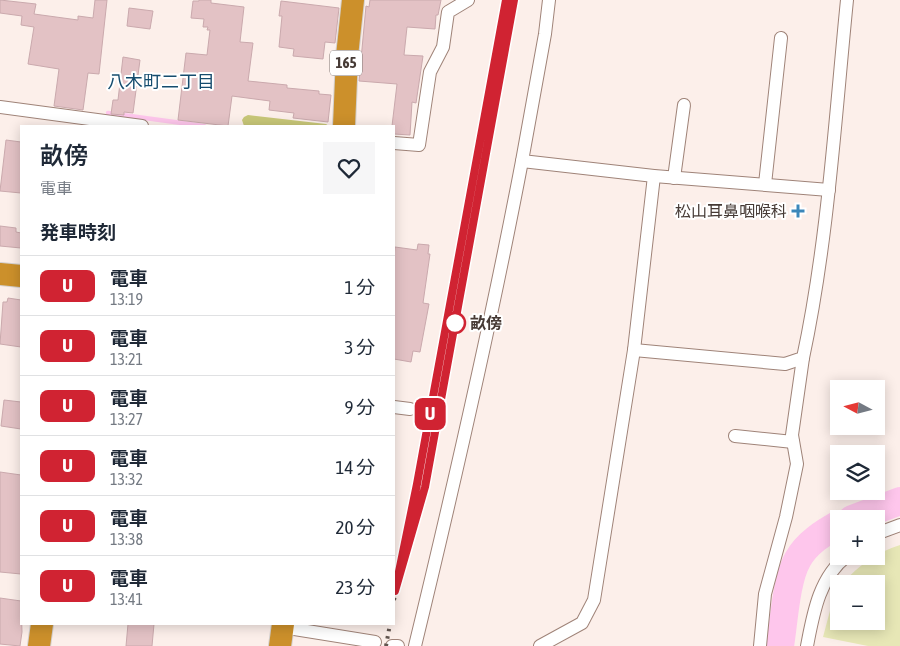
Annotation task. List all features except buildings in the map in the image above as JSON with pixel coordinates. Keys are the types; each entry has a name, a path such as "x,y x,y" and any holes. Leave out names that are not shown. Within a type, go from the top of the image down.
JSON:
{"highway":[{"name":"165","path":"344,125 347,56 353,0"},
{"path":"0,274 20,276"},
{"path":"39,646 42,625"}],"street":[{"path":"395,142 419,145 430,72 443,47 448,12 468,0"},
{"path":"415,646 458,470 486,342 522,161 550,0"},
{"path":"760,646 765,594 786,517 797,464 792,436 803,358 812,317 829,190 847,0"},
{"path":"765,184 781,38"},
{"path":"674,178 684,105"},
{"path":"0,107 126,125"},
{"path":"522,161 674,178 829,190"},
{"path":"540,646 582,623 594,600 634,350 654,176"},
{"path":"634,350 785,364 803,358"},
{"path":"395,407 410,409"},
{"path":"735,436 793,442"},
{"path":"885,531 900,525"},
{"path":"807,646 819,596 838,565"},
{"path":"282,632 375,642"},
{"path":"392,646 398,646"}],"green space":[{"path":"900,545 900,646 868,646 823,637 830,611 830,630 885,630 885,575 851,575 862,565 885,565 885,551"}],"shaded area":[{"path":"248,115 328,125 244,125 242,120"}],"waterway":[{"path":"108,113 197,125"},
{"path":"876,510 900,501"},
{"path":"780,646 788,589 794,567 802,553 811,543 830,530"}],"railway":[{"path":"395,595 506,0"},
{"path":"420,507 514,0"},
{"path":"386,646 390,625"}],"train":[{"name":"U","path":"506,0 417,484 395,591 425,487 514,0"}],"place":[{"name":"松山耳鼻咽喉科","path":"798,211"},
{"name":"畝傍","path":"455,323"}],"district":[{"name":"八木町二丁目","path":"161,82"}]}
